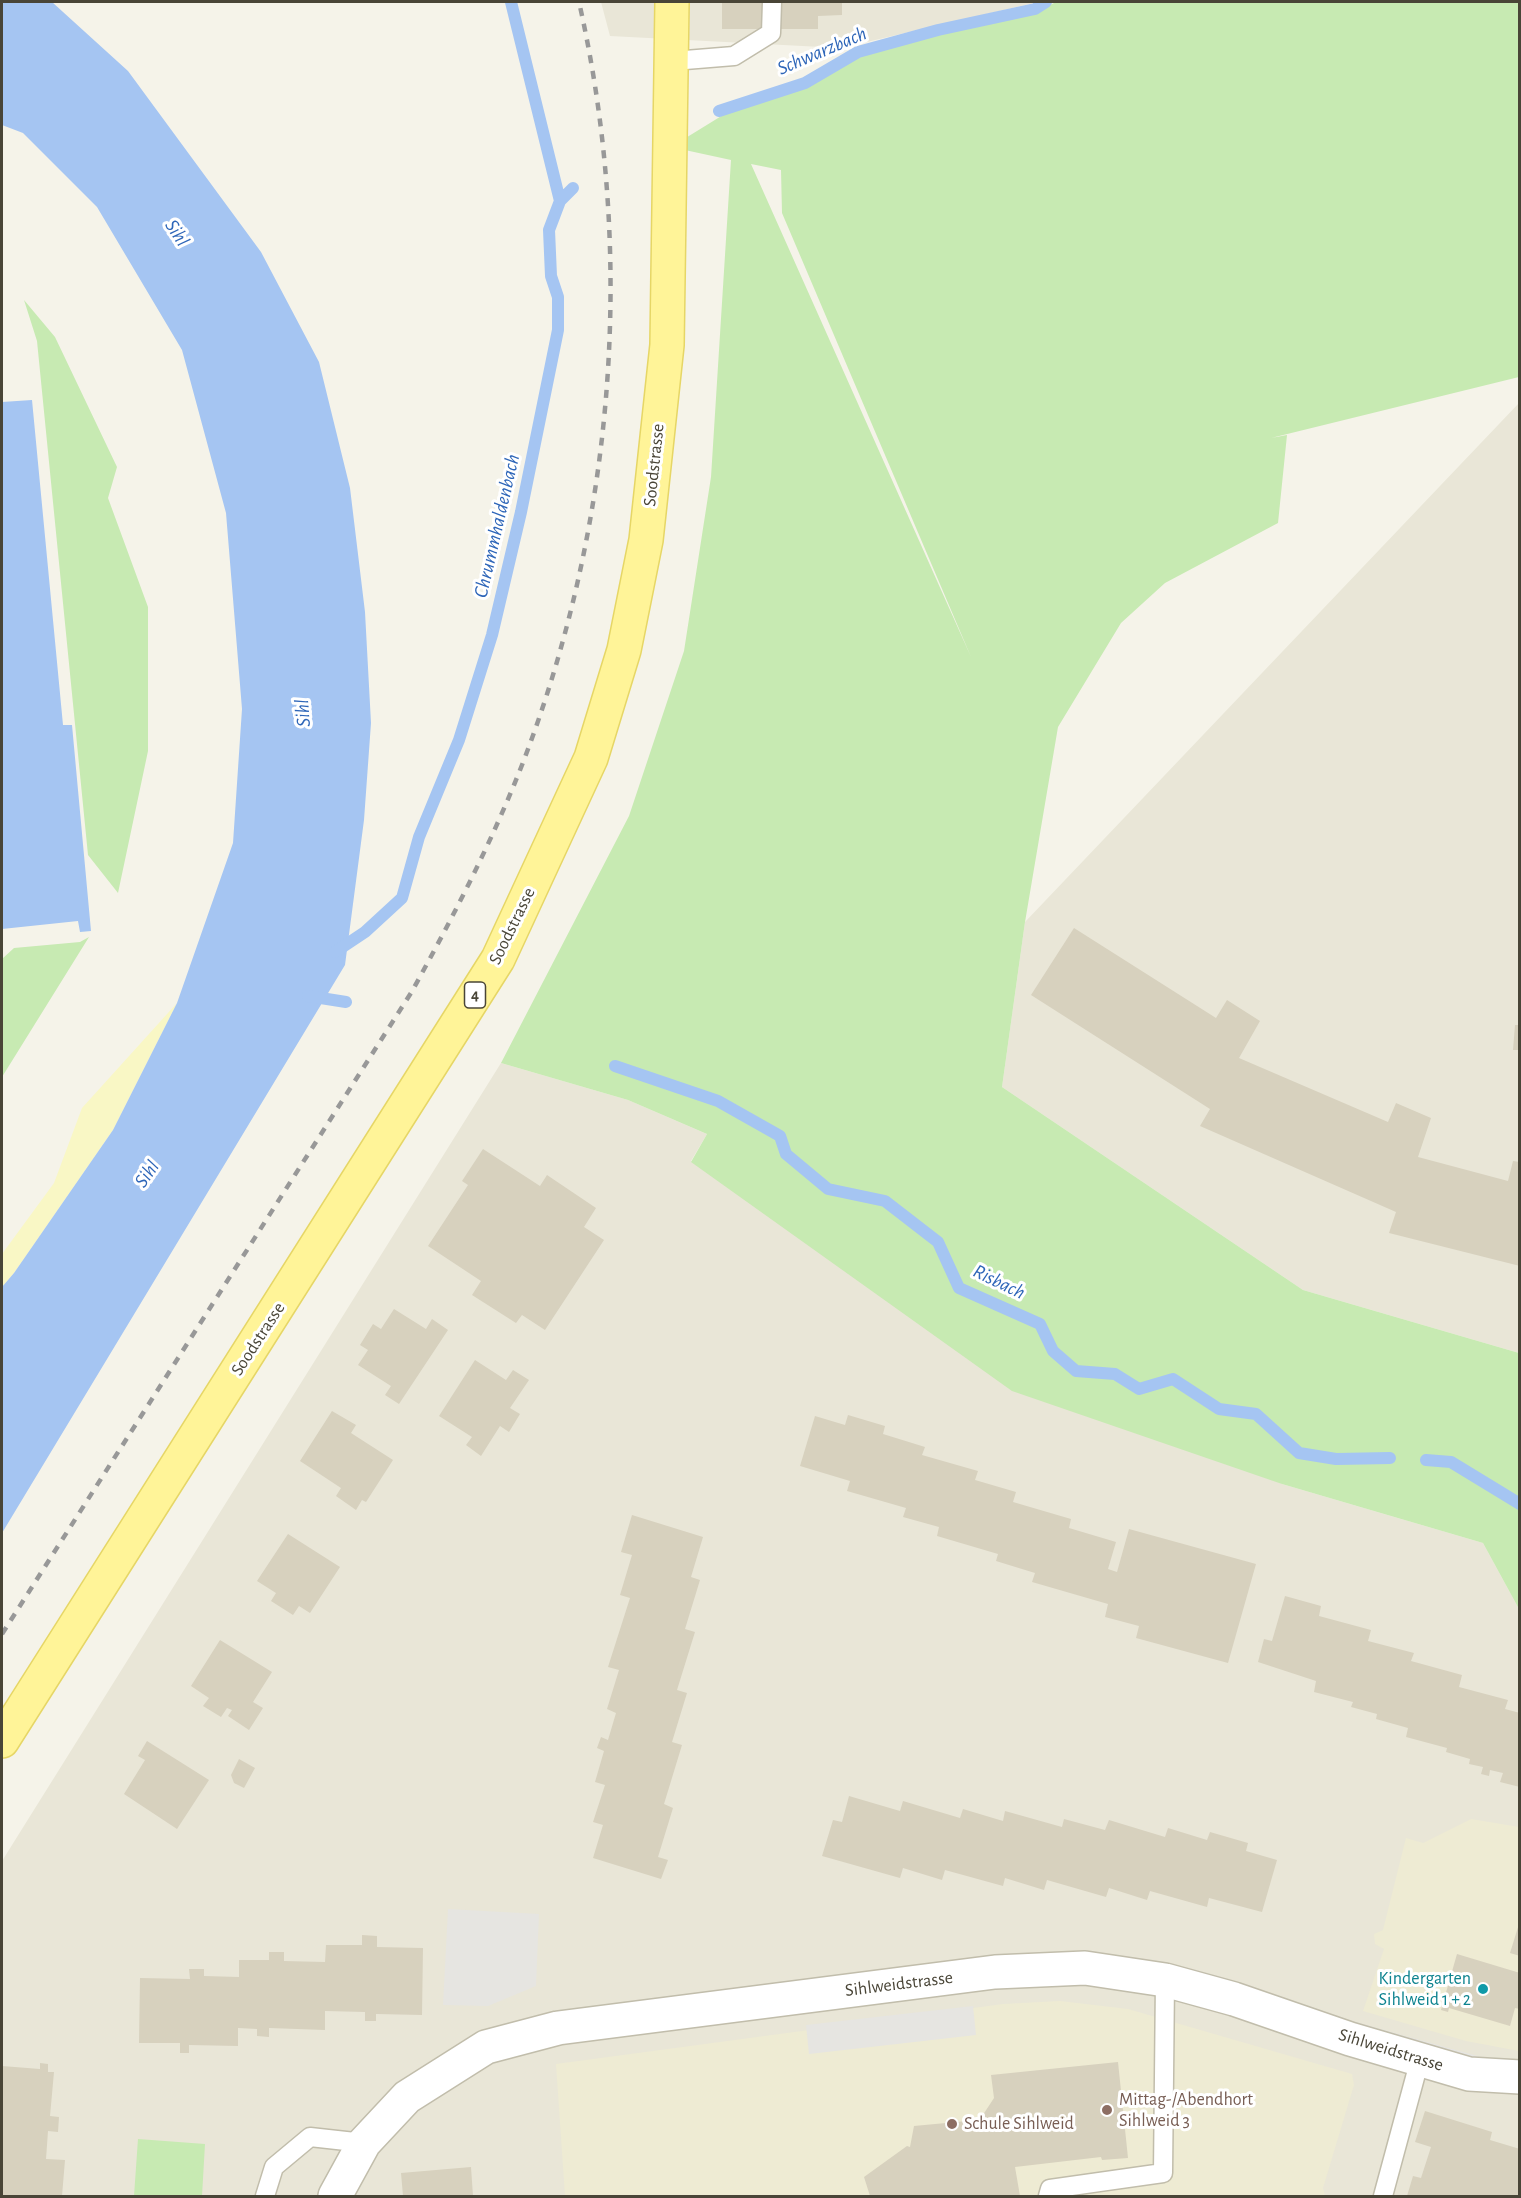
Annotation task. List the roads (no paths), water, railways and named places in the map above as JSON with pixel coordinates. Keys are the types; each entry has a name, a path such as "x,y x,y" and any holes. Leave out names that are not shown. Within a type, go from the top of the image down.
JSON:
{"main road":[{"name":"4","path":"672,2 673,61"},
{"name":"Soodstrasse","path":"2,1741 498,959 591,758 624,650 646,540 667,345 673,61"}],"street":[{"name":"Sihlweidstrasse","path":"335,2196 364,2143 407,2097 486,2047 558,2028 995,1972 1085,1968 1165,1980 1234,1998 1350,2039 1469,2073 1520,2077"}],"lane":[{"path":"673,61 734,56 771,33 772,2"},
{"path":"1048,2196 1050,2188 1163,2173 1165,1980"},
{"path":"1383,2196 1420,2059"},
{"path":"265,2196 274,2167 310,2137 364,2143"}],"water":[{"name":"Sihl","path":"2,2 52,2 128,71 261,252 319,362 350,488 365,612 371,723 364,820 345,965 2,1533 2,1287 113,1130 177,1003 233,843 242,709 226,513 182,350 97,207 23,133 2,125"},
{"path":"32,400 63,725 72,725 91,931 80,932 78,921 2,929 2,402"}],"waterway":[{"name":"Chrummhaldenbach","path":"335,952 365,932 402,898 419,837 459,740 492,635 521,512 558,330 558,297 551,276 549,230 560,201 511,2"},
{"name":"Schwarzbach","path":"719,111 805,83 858,52 938,30 1035,9 1046,2"},
{"name":"Schwarzbach","path":"560,201 573,188"},
{"name":"Risbach","path":"308,996 346,1002"},
{"name":"Risbach","path":"615,1066 718,1101 780,1136 786,1154 828,1189 885,1201 938,1242 959,1288 1040,1324 1053,1351 1076,1371 1115,1374 1139,1389 1173,1379 1219,1409 1256,1414 1299,1453 1336,1459 1390,1458"},
{"name":"Risbach","path":"1426,1460 1451,1462 1520,1504"}],"railway":[{"path":"2,1634 411,993 470,881 522,765 553,673 578,580 596,484 607,388 611,291 607,194 597,97 579,2"}],"place":[{"name":"Kindergarten Sihlweid 1 + 2","path":"1483,1989"},
{"name":"Mittag-/Abendhort Sihlweid 3","path":"1107,2110"},
{"name":"Schule Sihlweid","path":"952,2124"}]}
